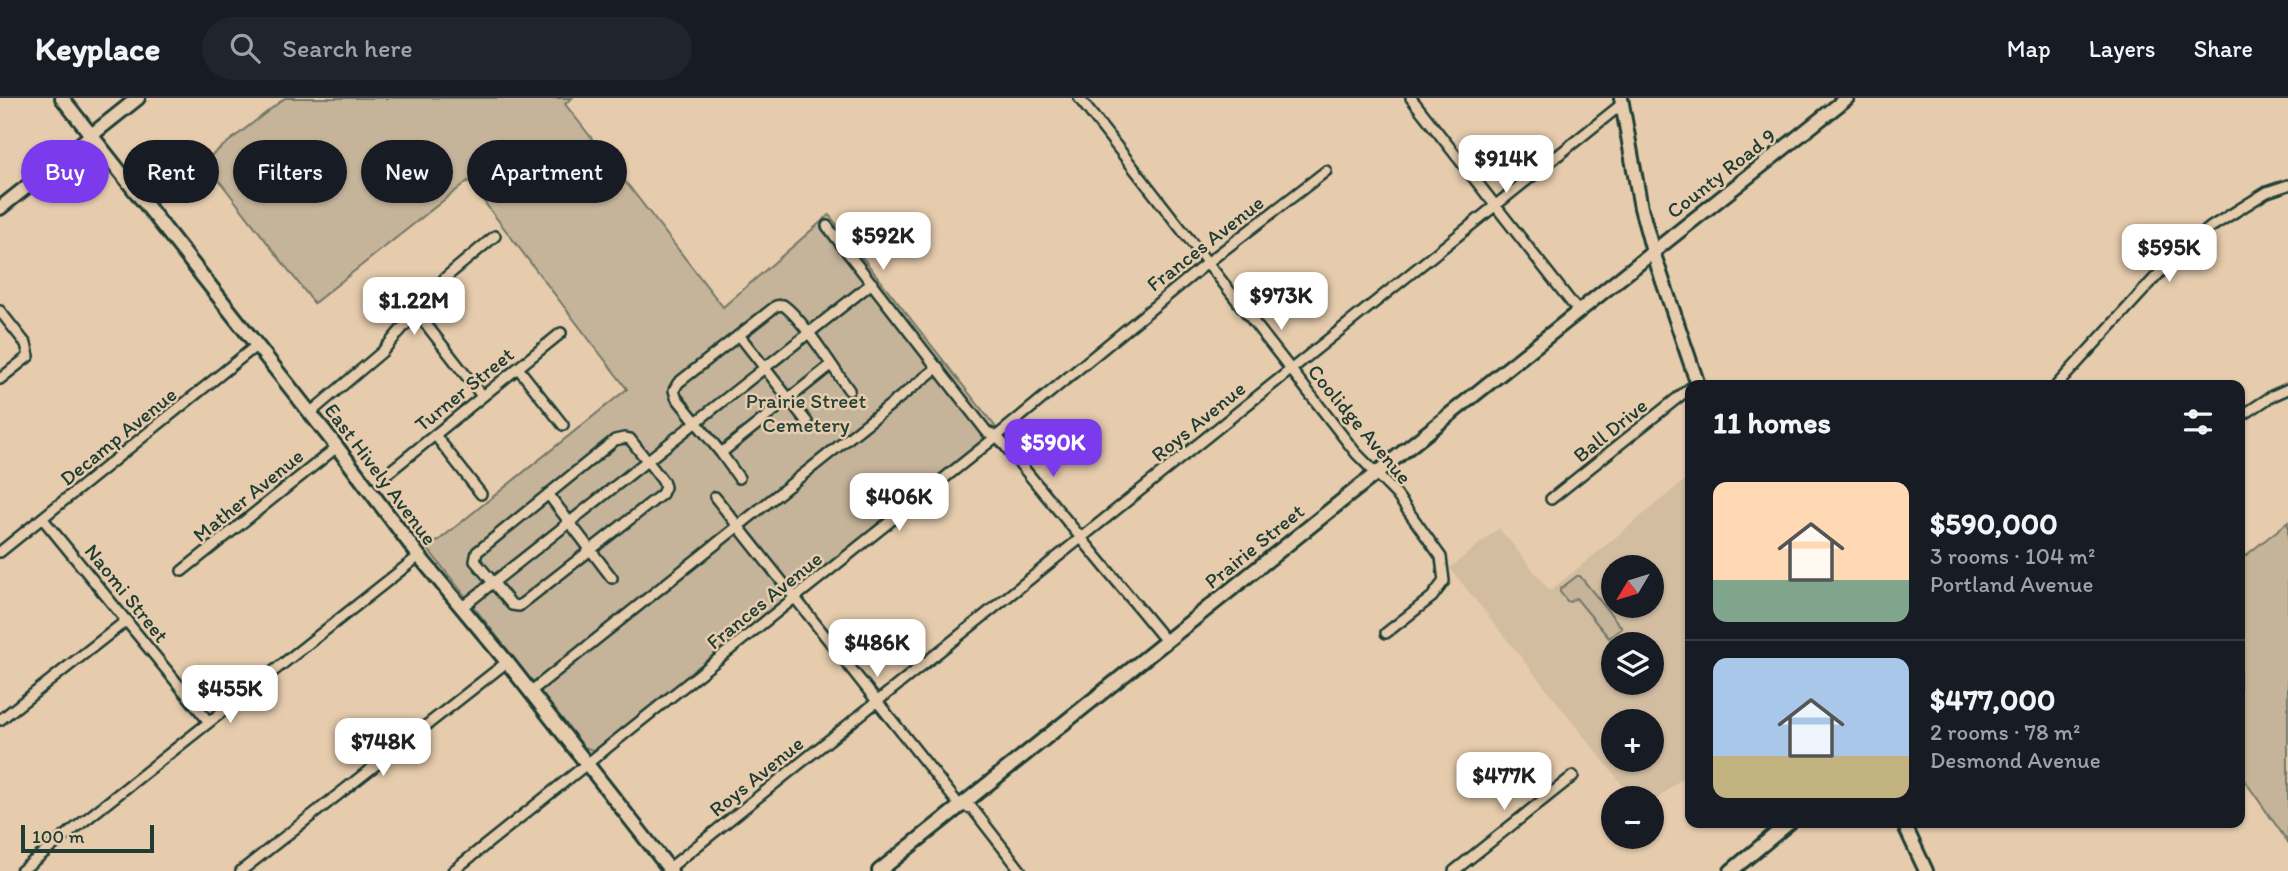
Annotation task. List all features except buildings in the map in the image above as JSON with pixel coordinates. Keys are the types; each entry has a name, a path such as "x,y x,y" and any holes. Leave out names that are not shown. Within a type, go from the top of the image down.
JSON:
{"main road":[{"name":"East Hively Avenue","path":"62,98 337,447 419,556 530,692 669,870"},
{"path":"0,208 138,98"},
{"name":"County Road 9","path":"1653,251 1847,98"},
{"path":"1622,100 1641,208 1693,380"},
{"name":"Prairie Street","path":"879,871 1653,251"},
{"path":"1731,871 1783,828"},
{"path":"1906,828 1926,871"}],"street":[{"name":"Coolidge Avenue","path":"1079,98 1356,453 1396,494 1441,557 1444,582 1432,597 1386,634"},
{"path":"1410,98 1578,311"},
{"name":"Roys Avenue","path":"669,870 1496,206 1622,100"},
{"name":"Frances Avenue","path":"453,871 1326,170"},
{"path":"2062,380 2175,256 2211,227 2267,192 2288,184"},
{"path":"827,226 987,432 997,436 1166,641"},
{"path":"310,413 382,352 446,276 495,236"},
{"path":"461,608 872,283"},
{"path":"739,478 676,397 674,390 678,383 776,306 783,305 849,390"},
{"path":"0,311 26,344 29,356 0,379"},
{"path":"415,313 482,396"},
{"name":"Turner Street","path":"389,472 561,333"},
{"path":"739,335 807,422"},
{"name":"Decamp Avenue","path":"0,552 257,345"},
{"path":"721,453 831,365"},
{"path":"530,692 938,367"},
{"path":"518,368 563,425"},
{"path":"2245,413 2288,389"},
{"name":"Ball Drive","path":"1551,499 1685,393"},
{"path":"435,435 481,494"},
{"path":"630,439 647,460 663,481 665,487 662,494 519,606 512,605 475,561 477,552 615,440 630,439"},
{"name":"Mather Avenue","path":"182,571 337,447"},
{"path":"548,494 612,578"},
{"path":"715,497 960,806 972,808 1021,871"},
{"name":"Naomi Street","path":"43,519 209,722"},
{"path":"21,871 419,556"},
{"path":"0,720 127,620"},
{"path":"242,871 506,662"},
{"path":"1454,871 1573,776"}],"shaded area":[{"path":"1685,480 1685,776 1664,793 1664,786 1623,786 1612,772 1664,772 1664,709 1601,709 1601,758 1450,568 1499,528 1550,591"}],"green space":[{"name":"Prairie Street Cemetery","path":"285,98 572,98 565,104 593,140 467,140 467,182 453,193 453,140 361,140 361,203 440,203 314,303 237,203 347,203 347,140 233,140 233,198 219,180 219,149"},
{"name":"Prairie Street Cemetery","path":"627,184 723,307 829,215 998,430 600,747 592,750 584,747 428,549 627,389 485,203 627,203"},
{"path":"2288,522 2288,842 2245,781 2245,556"},
{"path":"1580,576 1601,602 1601,618 1614,618 1622,628 1617,632 1604,632 1576,598 1567,601 1560,589"}]}
